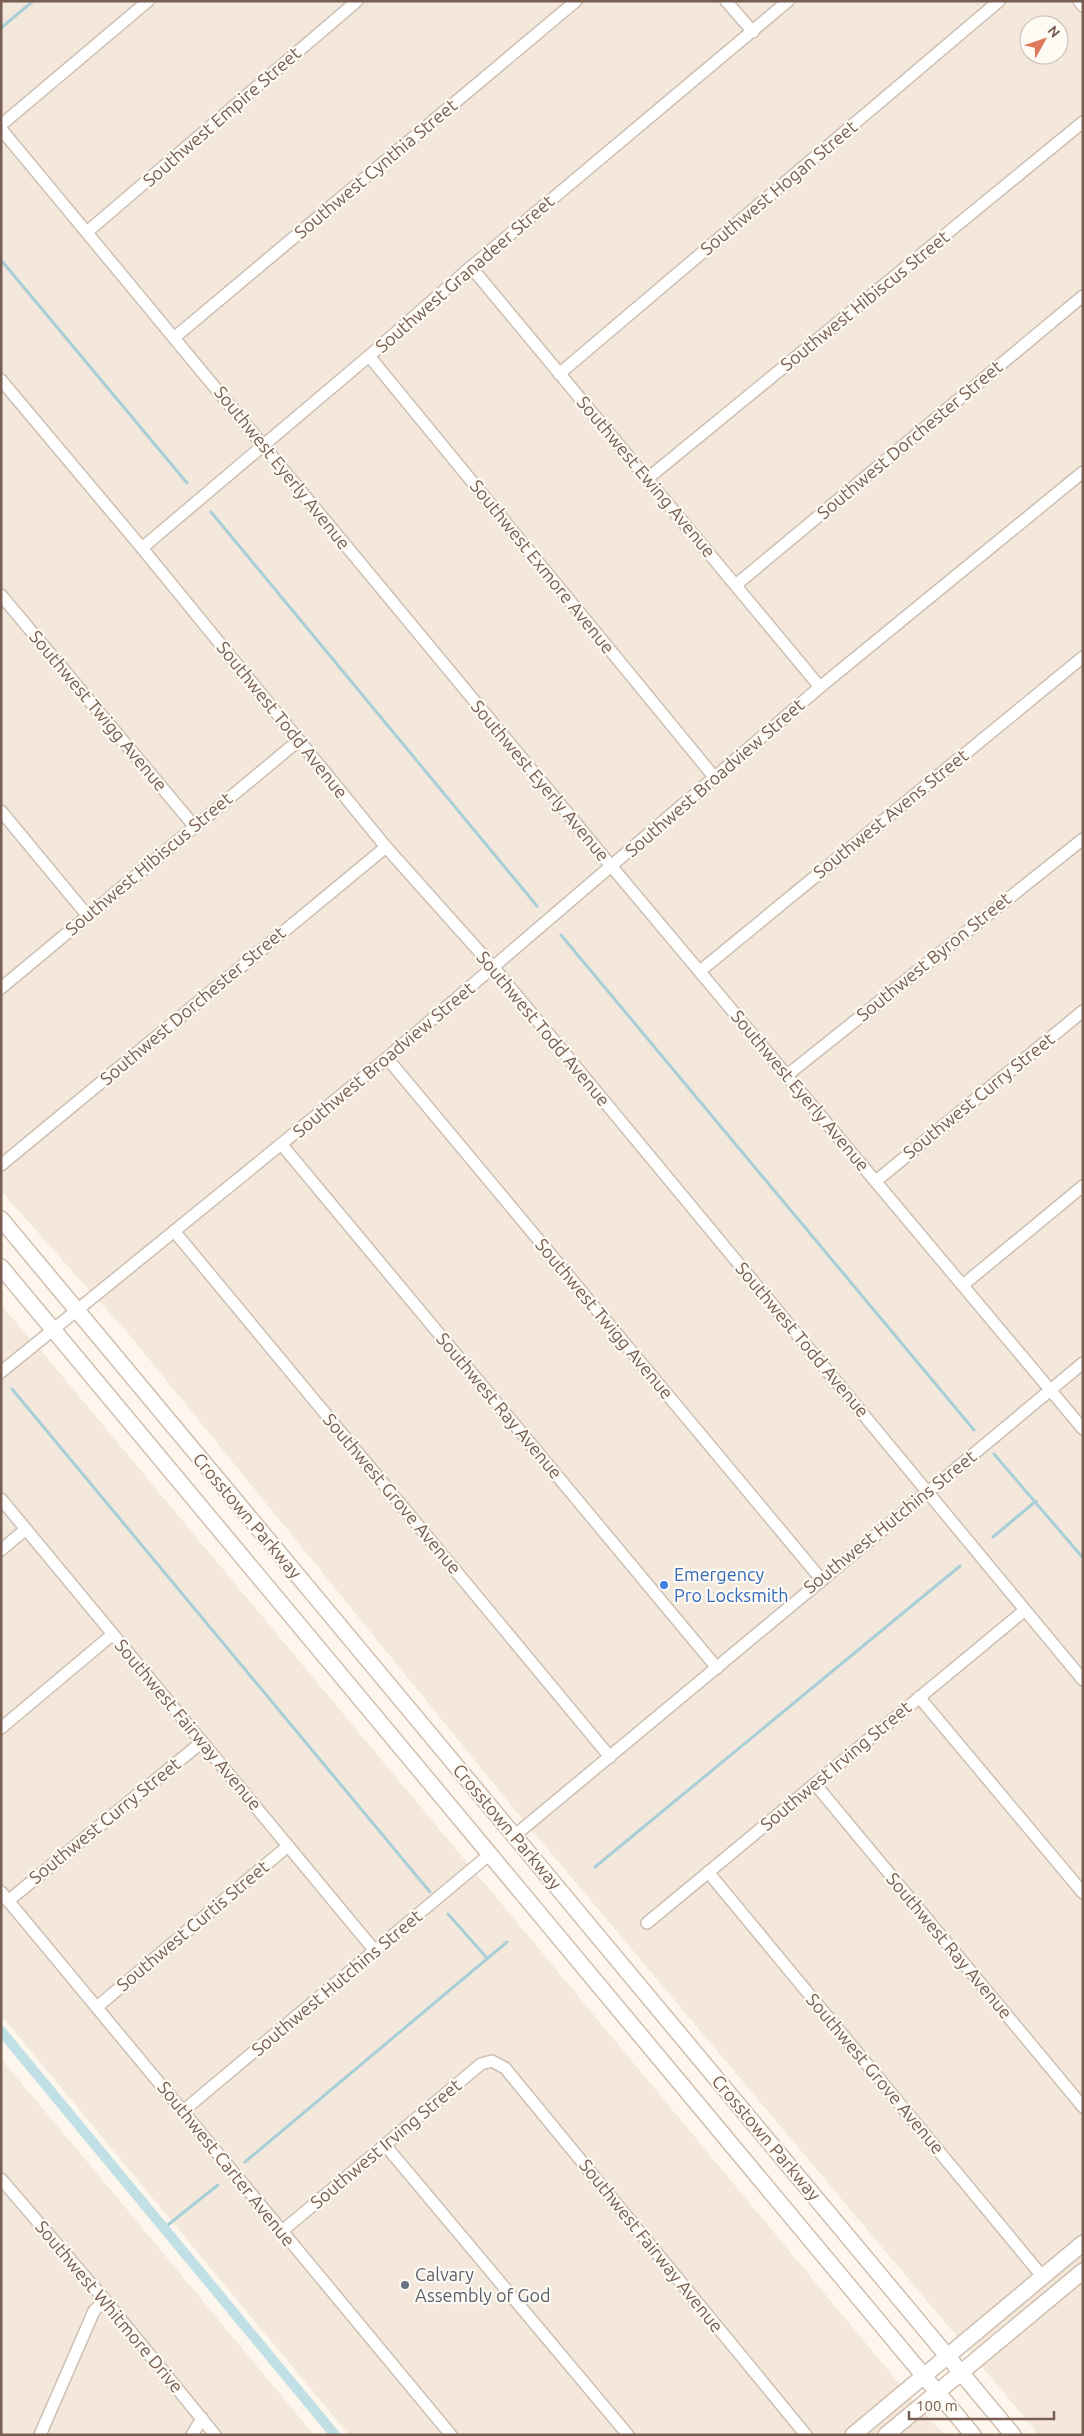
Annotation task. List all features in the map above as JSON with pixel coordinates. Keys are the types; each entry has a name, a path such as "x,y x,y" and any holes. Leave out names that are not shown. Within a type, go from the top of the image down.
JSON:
{"main road":[{"name":"Crosstown Parkway","path":"1,1218 1012,2435"},
{"name":"Crosstown Parkway","path":"1,1267 973,2435"},
{"path":"853,2435 1083,2243"},
{"path":"886,2435 1083,2271"}],"street":[{"path":"1,125 148,1"},
{"name":"Southwest Empire Street","path":"87,232 357,1"},
{"name":"Southwest Cynthia Street","path":"175,337 576,1"},
{"path":"726,1 753,32"},
{"name":"Southwest Granadeer Street","path":"142,548 370,356 471,267 788,1"},
{"name":"Southwest Hogan Street","path":"559,374 999,1"},
{"path":"1079,1 1083,6"},
{"name":"Southwest Hibiscus Street","path":"647,480 1083,122"},
{"name":"Southwest Eyerly Avenue","path":"1,129 612,867 1083,1429"},
{"name":"Southwest Ewing Avenue","path":"471,267 647,480 737,584 820,687"},
{"name":"Southwest Dorchester Street","path":"737,584 1083,296"},
{"name":"Southwest Exmore Avenue","path":"370,356 715,778"},
{"name":"Southwest Todd Avenue","path":"1,380 142,548 386,848 494,968 1083,1680"},
{"name":"Southwest Broadview Street","path":"1,1372 387,1058 820,687 1083,472"},
{"name":"Southwest Twigg Avenue","path":"1,595 195,826"},
{"name":"Southwest Avens Street","path":"700,971 1083,657"},
{"name":"Southwest Hibiscus Street","path":"1,988 298,741"},
{"path":"1,810 87,915"},
{"name":"Southwest Byron Street","path":"786,1076 1083,839"},
{"name":"Southwest Dorchester Street","path":"1,1165 386,848"},
{"name":"Southwest Curry Street","path":"876,1181 1083,1011"},
{"name":"Southwest Twigg Avenue","path":"387,1058 821,1579"},
{"name":"Southwest Ray Avenue","path":"282,1145 717,1668"},
{"path":"963,1286 1083,1186"},
{"name":"Southwest Grove Avenue","path":"174,1232 610,1757"},
{"name":"Southwest Hutchins Street","path":"514,1836 1083,1363"},
{"name":"Southwest Fairway Avenue","path":"1,1499 375,1950"},
{"path":"1,1550 26,1529"},
{"name":"Southwest Irving Street","path":"647,1923 1025,1610"},
{"path":"1,1728 113,1634"},
{"path":"919,1697 1083,1893"},
{"name":"Southwest Curry Street","path":"5,1896 202,1742"},
{"name":"Southwest Ray Avenue","path":"814,1784 1083,2107"},
{"name":"Southwest Curtis Street","path":"97,2007 288,1846"},
{"name":"Southwest Hutchins Street","path":"183,2112 490,1854"},
{"name":"Southwest Grove Avenue","path":"708,1872 1042,2276"},
{"name":"Southwest Carter Avenue","path":"5,1896 450,2435"},
{"name":"Southwest Irving Street","path":"282,2232 481,2064 492,2061"},
{"name":"Southwest Fairway Avenue","path":"492,2061 505,2068 806,2435"},
{"path":"385,2145 628,2435"},
{"name":"Southwest Whitmore Drive","path":"2,2181 105,2300 215,2435"},
{"path":"40,2435 94,2311 105,2300"},
{"path":"192,2435 202,2418"}],"shaded area":[{"path":"1,1 140,1 1,118"},
{"path":"156,1 349,1 88,225 7,127"},
{"path":"365,1 569,1 176,329 95,232"},
{"path":"584,1 719,1 745,31 264,437 182,337"},
{"path":"734,1 781,1 754,24"},
{"path":"796,1 991,1 560,366 478,268"},
{"path":"1007,1 1072,1 1083,15 1083,115 648,472 567,374"},
{"path":"1083,128 1083,289 738,577 655,480"},
{"path":"1,138 255,445 143,540 1,371"},
{"path":"470,275 813,687 716,770 377,356"},
{"path":"1083,303 1083,465 821,680 744,584"},
{"path":"368,364 708,777 613,860 270,445"},
{"path":"1,389 138,552 291,741 196,819 1,586"},
{"path":"261,452 604,867 495,961 390,844 150,548"},
{"path":"1083,478 1083,651 701,963 619,867 823,691"},
{"path":"1,604 187,826 88,907 1,802"},
{"path":"1083,664 1083,832 787,1069 708,971"},
{"path":"297,748 378,847 1,1158 1,995"},
{"path":"1,819 80,915 1,981"},
{"path":"1083,845 1083,1004 877,1174 794,1076"},
{"path":"385,855 486,968 279,1141 90,1291 1,1191 1,1171"},
{"path":"610,875 1043,1390 929,1484 501,968"},
{"path":"493,975 920,1491 822,1572 394,1058"},
{"path":"1083,1017 1083,1179 964,1278 883,1181"},
{"path":"386,1065 813,1579 718,1660 290,1145"},
{"path":"281,1152 709,1667 611,1750 181,1232"},
{"path":"1083,1192 1083,1357 1052,1383 970,1286"},
{"path":"173,1239 602,1757 524,1821 123,1327 97,1299"},
{"path":"1,1305 31,1340 1,1365"},
{"path":"38,1347 469,1865 376,1943 1,1490 1,1378"},
{"path":"1083,1370 1083,1420 1058,1391"},
{"path":"1049,1398 1083,1438 1083,1671 936,1492"},
{"path":"927,1499 1017,1610 640,1923 647,1930 707,1880 1034,2276 959,2339 531,1829"},
{"path":"1,1508 19,1529 1,1544"},
{"path":"25,1537 105,1633 1,1722 1,1557"},
{"path":"1023,1618 1083,1689 1083,1885 926,1697"},
{"path":"112,1641 195,1741 9,1893 1,1884 1,1735"},
{"path":"918,1704 1083,1902 1083,2098 822,1784"},
{"path":"201,1749 281,1845 98,1999 16,1901"},
{"path":"813,1791 1083,2116 1083,2237 1043,2269 716,1872"},
{"path":"287,1853 368,1950 184,2104 105,2007"},
{"path":"476,1873 902,2387 845,2435 813,2435 509,2064 496,2055 490,2054 283,2224 191,2112"},
{"path":"1,1901 443,2435 349,2435 1,2015"},
{"path":"1,2059 314,2435 222,2435 112,2298 1,2170"},
{"path":"491,2067 501,2072 799,2435 635,2435 393,2145 483,2069"},
{"path":"384,2152 621,2435 458,2435 289,2232"},
{"path":"4,2191 98,2300 35,2435 1,2435 1,2196"},
{"path":"1083,2250 1083,2265 973,2356 966,2347"},
{"path":"1083,2278 1083,2435 1039,2435 979,2363"},
{"path":"104,2308 195,2419 186,2435 46,2435 99,2314"},
{"path":"908,2395 916,2403 878,2435 861,2435"},
{"path":"923,2411 944,2435 894,2435"}],"waterway":[{"path":"1,28 33,1"},
{"path":"1,260 187,483"},
{"path":"211,512 537,906"},
{"path":"561,935 974,1430"},
{"path":"12,1389 430,1892"},
{"path":"994,1454 1083,1558"},
{"path":"993,1537 1036,1501"},
{"path":"595,1867 960,1566"},
{"path":"448,1914 487,1958"},
{"path":"245,2162 507,1942"},
{"path":"1,2031 335,2435"},
{"path":"164,2228 218,2185"}],"place":[{"name":"Emergency Pro Locksmith","path":"664,1585"},
{"name":"Calvary Assembly of God","path":"405,2285"}]}
